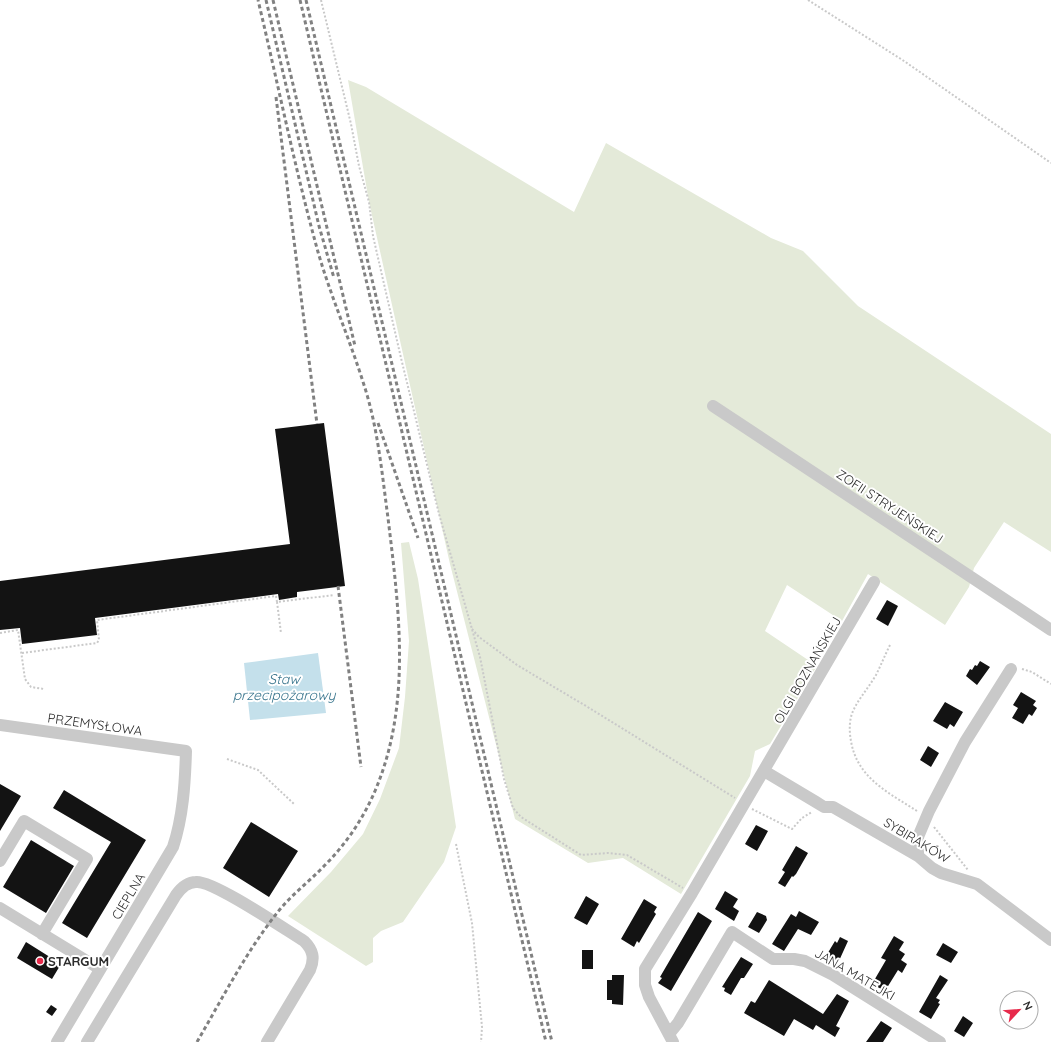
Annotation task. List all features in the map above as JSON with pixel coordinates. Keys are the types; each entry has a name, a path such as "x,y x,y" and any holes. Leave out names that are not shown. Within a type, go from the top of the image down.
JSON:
{"street":[{"name":"ZOFII STRYJEŃSKIEJ","path":"713,406 1051,630"},
{"name":"OLGI BOZNAŃSKIEJ","path":"671,1038 649,998 645,985 645,969 692,894 743,804 764,771 874,582"},
{"path":"918,856 918,838 928,814 965,742 1011,669"},
{"name":"PRZEMYSŁOWA","path":"0,725 186,752"},
{"name":"CIEPLNA","path":"56,1042 173,847 178,832 182,808 186,752"},
{"name":"SYBIRAKÓW","path":"764,771 824,807 833,807 918,856 932,868 941,873 977,884 1051,940"},
{"path":"0,861 24,821 87,859 42,934"},
{"path":"87,1042 176,895 189,883 197,881 208,884 256,910 310,946 313,954 310,970 267,1042"},
{"path":"0,908 100,969"},
{"name":"JANA MATEJKI","path":"671,1038 678,1023 732,932 773,959 794,958 805,961 832,975 940,1042"}],"path":[{"path":"321,0 351,124 359,166 369,202 374,236 401,358 439,514 480,657 504,779 513,808 521,817 581,855 608,853 627,855 692,894"},
{"path":"808,0 904,61 1051,163"},
{"path":"277,602 334,595"},
{"path":"22,653 97,643 100,640 97,620 276,596 281,633"},
{"path":"471,628 479,637 517,665 716,785 743,804 792,829 802,818 824,807"},
{"path":"0,632 18,630 26,682 31,687 44,689"},
{"path":"890,645 875,676 854,709 850,721 852,752 858,765 876,785 928,814 934,827 964,864 977,884"},
{"path":"1011,669 1018,668 1032,672 1051,684"},
{"path":"227,759 258,770 294,804"},
{"path":"456,844 472,923 482,1027 481,1042"}],"green space":[{"path":"348,80 366,87 574,212 606,143 771,238 803,251 858,306 1051,434 1051,552 1004,522 974,568 969,587 945,625 868,574 842,621 787,585 765,631 817,666 770,744 755,751 750,776 681,894 623,858 588,863 515,819 450,564 369,202"},
{"path":"409,542 418,579 456,827 444,862 403,922 381,931 373,938 373,962 366,966 288,916 331,872 363,834 380,799 399,748 405,697 409,641 401,543"}],"water":[{"name":"Staw przecipożarowy","path":"318,653 326,713 250,720 244,663"}],"building":[{"path":"324,423 345,586 297,592 297,597 279,600 278,594 95,618 97,635 22,644 20,628 0,630 0,581 290,544 275,429"},
{"path":"887,600 898,606 888,626 876,619"},
{"path":"980,661 990,667 977,685 966,676 970,669 972,670 975,665 977,666"},
{"path":"1021,692 1036,701 1033,705 1037,708 1032,716 1029,714 1023,724 1012,718 1018,708 1013,705"},
{"path":"945,702 963,712 954,727 950,724 947,729 933,721"},
{"path":"928,746 939,753 931,767 920,760"},
{"path":"0,784 21,796 0,831"},
{"path":"64,790 146,840 87,938 62,923 111,842 53,808"},
{"path":"251,822 298,851 269,897 223,868"},
{"path":"756,825 768,831 757,851 745,844"},
{"path":"31,840 74,866 46,913 3,887"},
{"path":"796,846 808,853 796,874 793,877 792,876 785,887 778,883 785,872 782,870"},
{"path":"725,891 738,899 733,907 739,911 734,921 715,909"},
{"path":"586,896 599,904 587,925 574,918"},
{"path":"644,899 657,907 654,912 656,914 639,943 637,941 634,947 621,939"},
{"path":"799,911 819,922 811,935 798,929 784,951 772,944 791,914 796,917"},
{"path":"698,912 712,921 671,991 658,983 662,978 660,977"},
{"path":"757,912 766,916 767,920 759,933 748,927"},
{"path":"894,936 904,942 899,950 905,954 901,960 907,964 902,973 898,970 885,991 872,984 886,960 881,958"},
{"path":"840,937 848,941 838,963 826,956 835,941 837,943"},
{"name":"STARGUM","path":"26,942 61,964 52,979 17,958"},
{"path":"943,943 958,952 951,963 936,955"},
{"path":"582,950 593,950 593,969 582,969"},
{"path":"741,957 753,964 744,978 741,978 731,995 724,991 725,988 722,987"},
{"path":"612,975 624,975 623,1005 612,1004 612,1000 607,1000 607,980 612,980"},
{"path":"940,975 948,980 936,998 940,1000 938,1003 940,1004 931,1019 919,1012"},
{"path":"769,980 823,1014 837,994 849,1001 836,1026 840,1028 835,1037 816,1025 813,1030 794,1019 784,1036 744,1013 751,1001 755,1003"},
{"path":"51,1005 57,1009 52,1016 46,1012"},
{"path":"963,1016 973,1023 964,1037 954,1031"},
{"path":"881,1021 892,1028 883,1042 866,1042"}],"railway":[{"path":"197,1042 235,976 266,928 288,900 340,849 365,811 375,791 387,758 394,724 400,656 396,587 388,518 373,418 359,368 318,252 294,158 258,0"},
{"path":"266,0 319,226 334,278"},
{"path":"273,0 355,346"},
{"path":"300,0 546,1042"},
{"path":"306,0 552,1042"},
{"path":"276,97 317,424"},
{"path":"378,423 418,538"},
{"path":"338,586 361,767"}],"place":[{"name":"STARGUM","path":"40,961"}]}
